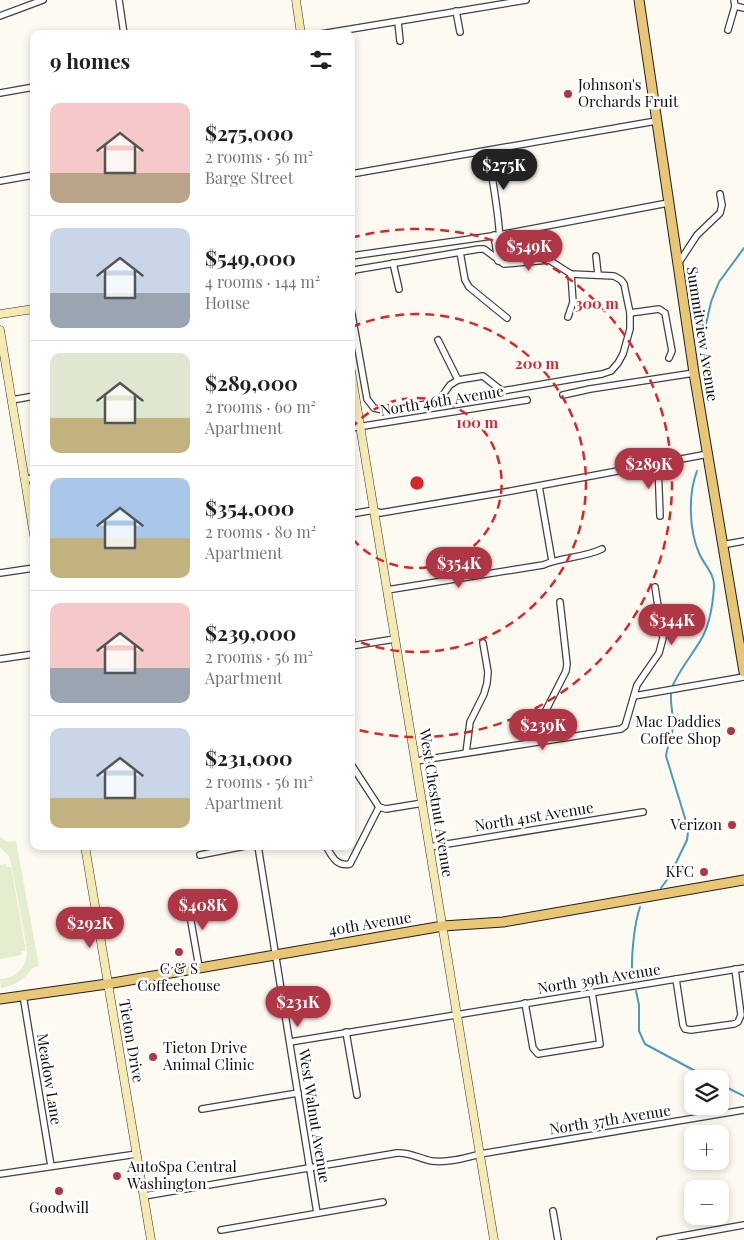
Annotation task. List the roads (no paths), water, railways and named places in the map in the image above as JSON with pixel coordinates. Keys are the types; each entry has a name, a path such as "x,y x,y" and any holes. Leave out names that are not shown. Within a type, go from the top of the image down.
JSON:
{"main road":[{"name":"Summitview Avenue","path":"639,0 677,266 744,672"},
{"name":"40th Avenue","path":"0,998 107,984 443,926 503,922 744,880"}],"street":[{"path":"0,16 43,0"},
{"path":"119,0 123,30"},
{"path":"296,0 300,30"},
{"path":"351,30 526,0"},
{"path":"728,30 734,3 744,8"},
{"path":"456,11 460,32"},
{"path":"398,22 400,41"},
{"path":"0,93 30,88"},
{"path":"355,173 656,121"},
{"path":"488,151 498,260"},
{"path":"0,181 30,176"},
{"path":"677,266 697,235 720,214 722,204 720,194"},
{"path":"355,255 497,235 668,203"},
{"path":"355,270 481,248 508,265 549,260 571,274 614,276 624,284 630,313 630,329 623,354 611,371 575,380 502,391 483,376 458,380 450,385 440,399 387,411 374,408 367,399 355,332"},
{"path":"460,252 465,280 469,287 507,318"},
{"path":"596,256 598,274"},
{"path":"393,263 399,289"},
{"path":"568,317 573,302 571,274"},
{"path":"630,313 659,309 665,313 672,351 669,358"},
{"path":"0,314 30,310"},
{"path":"0,330 30,510"},
{"path":"438,340 458,380"},
{"path":"563,395 694,374"},
{"path":"575,380 577,392"},
{"name":"West Chestnut Avenue","path":"355,393 494,1240"},
{"path":"12,400 30,397"},
{"name":"North 46th Avenue","path":"355,427 527,400"},
{"path":"355,513 374,510 380,512 511,491 708,454"},
{"path":"658,464 660,516"},
{"path":"25,479 30,478"},
{"path":"539,486 552,561"},
{"path":"722,545 744,541"},
{"path":"387,590 543,565 552,561 591,554 602,549"},
{"path":"0,573 30,569"},
{"path":"416,761 621,729 625,726 637,685 658,653 663,638 655,587"},
{"path":"544,740 543,716 566,671 567,664 560,602"},
{"path":"355,645 395,639"},
{"path":"466,753 470,722 484,694 487,683 488,672 483,643"},
{"path":"0,659 30,655"},
{"path":"634,696 744,677"},
{"path":"355,770 379,807 386,809 423,803"},
{"path":"328,850 336,862 343,865 350,864 379,807"},
{"name":"North 41st Avenue","path":"429,847 643,812"},
{"name":"Tieton Drive","path":"85,850 151,1240"},
{"path":"200,855 224,850"},
{"name":"West Walnut Avenue","path":"259,850 317,1213"},
{"path":"188,899 199,967"},
{"name":"North 39th Avenue","path":"290,1042 744,968"},
{"path":"676,979 685,1029 691,1030 734,1024 738,1022 741,1015 735,969"},
{"path":"525,1004 533,1048 538,1054 600,1044 592,992"},
{"name":"Meadow Lane","path":"23,995 51,1166"},
{"path":"346,1032 356,1095"},
{"path":"202,1109 298,1093"},
{"name":"North 37th Avenue","path":"144,1196 310,1167 406,1153 437,1161 460,1159 480,1154 744,1110"},
{"path":"0,1174 137,1154"},
{"path":"221,1230 383,1202"},
{"path":"553,1211 558,1240"},
{"path":"661,1240 744,1226"},
{"path":"707,1232 708,1240"}],"waterway":[{"path":"701,346 711,302 719,282 744,248"},
{"path":"673,685 703,636 713,599 713,578 699,553 693,534 691,501 697,471"},
{"path":"661,888 669,877 687,840 688,832 666,756 673,727 671,694"},
{"path":"633,981 633,944 640,907"},
{"path":"636,991 639,1005 639,1031 645,1044 693,1070"},
{"path":"729,1088 744,1096"}],"place":[{"name":"Johnson's Orchards Fruit","path":"568,94"},
{"name":"Mac Daddies Coffee Shop","path":"731,731"},
{"name":"Verizon","path":"732,825"},
{"name":"KFC","path":"704,872"},
{"name":"C & S Coffeehouse","path":"179,952"},
{"name":"Tieton Drive Animal Clinic","path":"153,1057"},
{"name":"AutoSpa Central Washington","path":"117,1176"},
{"name":"Goodwill","path":"59,1191"}]}
